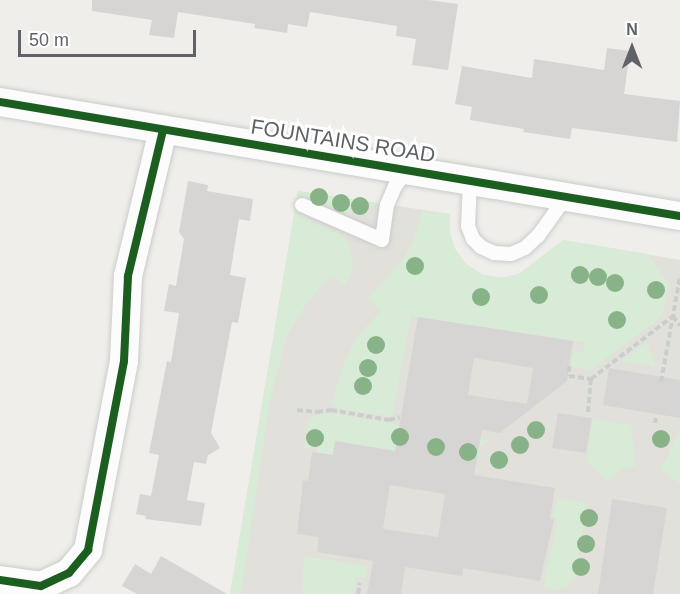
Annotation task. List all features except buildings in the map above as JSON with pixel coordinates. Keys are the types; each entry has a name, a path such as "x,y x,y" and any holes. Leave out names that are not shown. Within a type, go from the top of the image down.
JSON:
{"street":[{"name":"FOUNTAINS ROAD","path":"0,102 680,216"},
{"path":"0,580 41,586 69,573 88,550 124,361 128,276 163,130"}],"lane":[{"path":"302,205 382,240 387,205 395,186 408,170"},
{"path":"470,181 468,226 473,239 481,247 494,253 511,254 525,248 538,236 566,197"}],"path":[{"path":"661,382 680,276"},
{"path":"673,316 680,326"},
{"path":"569,366 569,376 591,379 673,316"},
{"path":"588,412 591,379"},
{"path":"297,410 317,412 331,410 389,420 400,417"},
{"path":"358,594 360,583"}],"shaded area":[{"path":"298,191 450,214 450,233 455,249 466,264 483,275 502,278 519,274 563,240 680,260 680,594 230,594"}],"green space":[{"path":"298,191 378,203 363,212 349,212 337,210 306,197 298,213 342,235 349,244 353,269 345,286 330,276 307,303 287,335 270,400 241,594 230,594"},
{"path":"423,210 450,214 450,233 455,249 466,264 483,275 502,278 519,274 563,240 648,254 669,284 663,313 658,320 590,370 571,367 573,352 584,353 585,342 411,316 392,417 335,408 336,403 332,402 345,361 357,336 381,311 367,299 403,260 414,238"},
{"path":"647,342 656,366 621,361"},
{"path":"323,413 490,440 480,447 476,466 335,441 333,455 317,453 317,447 304,448 309,418"},
{"path":"592,419 631,425 635,466 622,469 607,481 587,462"},
{"path":"678,432 680,433 680,484 661,470"},
{"path":"557,498 587,503 575,578 566,587 556,590 543,588 558,518 553,517"},
{"path":"304,556 367,566 366,578 356,577 354,594 302,594"}],"cycle path":[{"path":"0,102 680,216"},
{"path":"0,580 41,586 69,573 88,550 124,361 128,276 163,130"}]}
